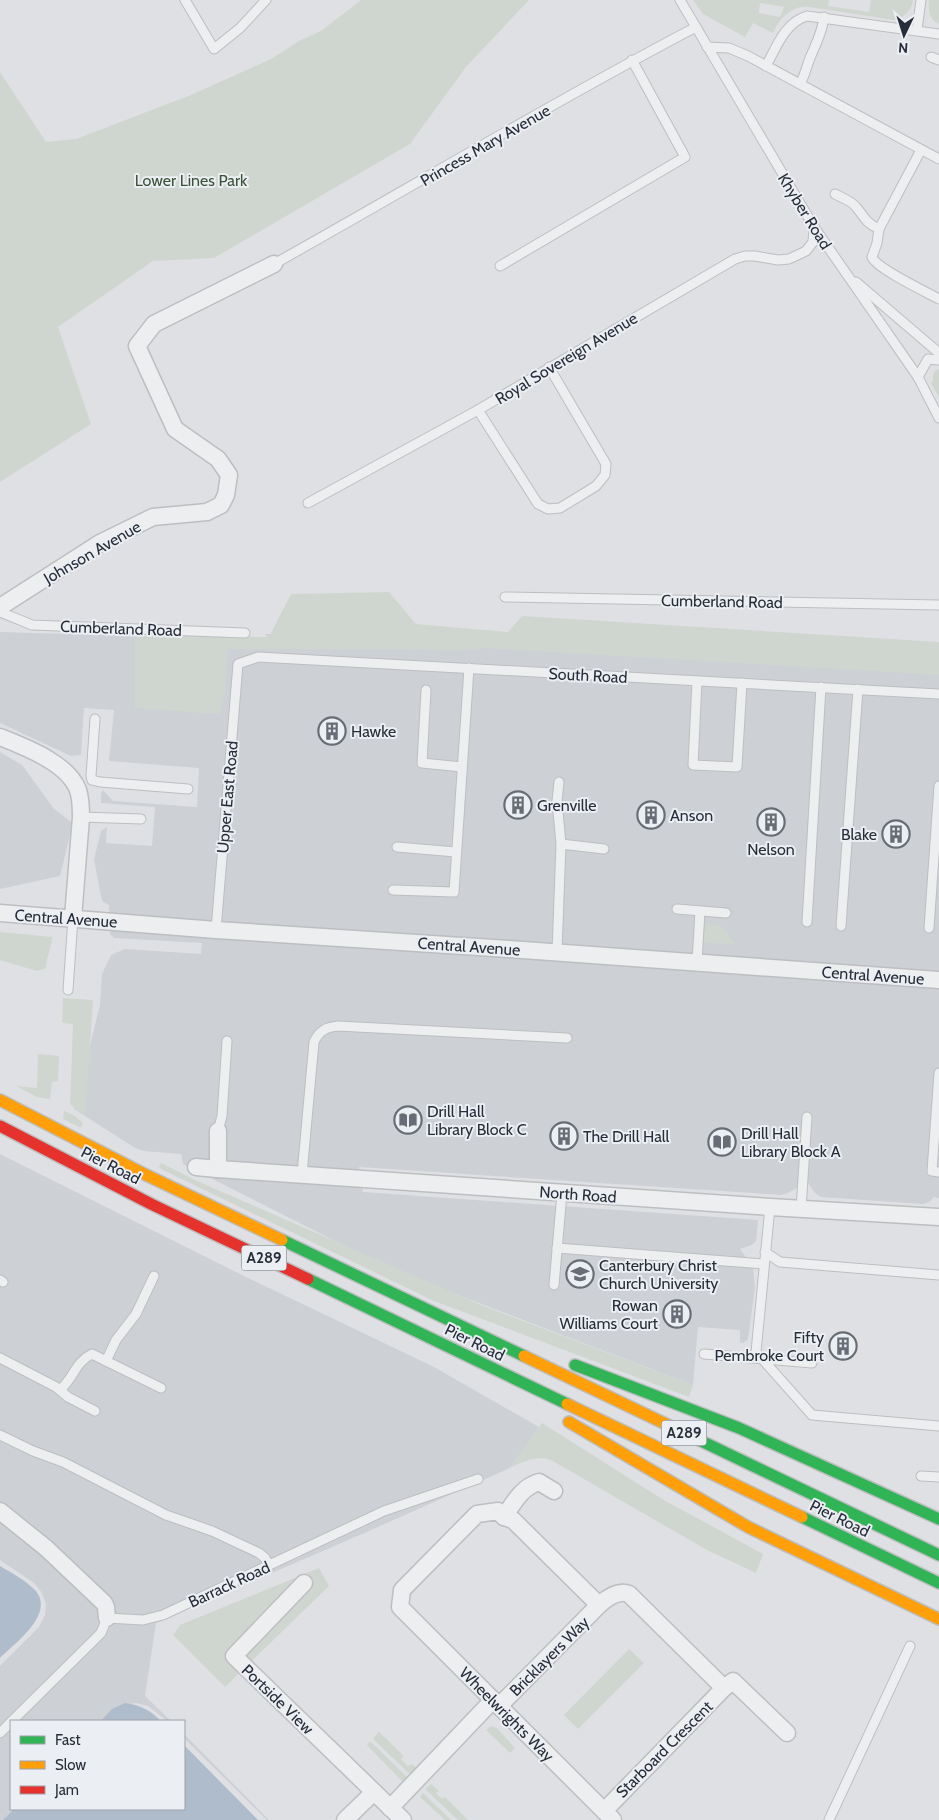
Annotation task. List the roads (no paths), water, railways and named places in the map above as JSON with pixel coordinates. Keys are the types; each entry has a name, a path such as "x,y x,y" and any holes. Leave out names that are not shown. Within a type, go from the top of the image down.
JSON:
{"main road":[{"name":"Pier Road","path":"0,1100 142,1173 939,1555"},
{"name":"Pier Road","path":"0,1126 151,1204 939,1583"},
{"path":"429,1311 550,1355"},
{"path":"568,1362 740,1428 939,1519"},
{"path":"529,1386 558,1415 748,1527 939,1619"}],"street":[{"name":"Johnson Avenue","path":"0,607 100,543 153,517 207,512 221,505 226,495 229,475 218,459 175,429 137,346 154,324 274,264"},
{"path":"0,737 31,750 62,768 77,789 81,801 81,817 73,918"},
{"name":"Central Avenue","path":"0,913 216,930 557,952 939,980"},
{"path":"218,1131 218,1169"},
{"name":"North Road","path":"196,1167 770,1208 939,1216"},
{"path":"554,1491 540,1482 529,1485 504,1517 513,1520 599,1605"},
{"path":"0,1511 46,1548 104,1603 107,1618"},
{"name":"Wheelwrights Way","path":"504,1517 498,1511 477,1514 402,1590 400,1607 608,1815"},
{"name":"Portside View","path":"304,1583 234,1656 402,1820"},
{"name":"Starboard Crescent","path":"599,1605 611,1596 626,1592 630,1594 724,1688"},
{"name":"Bricklayers Way","path":"390,1808 599,1605"},
{"name":"Starboard Crescent","path":"608,1815 724,1688 733,1681 787,1733"},
{"path":"345,1820 374,1792"}],"lane":[{"path":"185,0 214,49 240,28 266,0"},
{"name":"Khyber Road","path":"680,0 814,227 918,377 939,418"},
{"path":"917,30 921,0"},
{"path":"766,66 787,29 795,21 807,16 939,34"},
{"path":"800,84 807,72 809,60 822,32 824,17"},
{"name":"Princess Mary Avenue","path":"274,264 632,60 696,26"},
{"path":"707,46 729,48 766,66 939,160"},
{"path":"500,266 685,157 632,60"},
{"path":"921,150 879,229 872,257 873,261 886,270 939,299"},
{"path":"835,194 856,205 862,217 879,229"},
{"name":"Royal Sovereign Avenue","path":"308,503 478,410 735,259 755,256 778,260 789,259 806,251 813,242 814,227"},
{"path":"846,274 939,353"},
{"path":"918,377 928,359 939,360"},
{"path":"478,410 538,504 548,509 560,508 596,486 605,475 606,464 549,367"},
{"name":"Cumberland Road","path":"505,598 939,605"},
{"name":"Cumberland Road","path":"0,612 32,625 245,633"},
{"name":"South Road","path":"238,664 258,657 939,694"},
{"name":"Upper East Road","path":"216,930 238,664"},
{"path":"393,890 454,892 469,668"},
{"path":"697,681 693,765 737,767 742,683"},
{"path":"807,922 821,687"},
{"path":"841,926 858,689"},
{"path":"426,690 422,763 462,767"},
{"path":"92,780 95,719"},
{"path":"77,789 92,780 188,789"},
{"path":"557,952 561,844 558,801 559,782"},
{"path":"929,928 939,786"},
{"path":"81,817 141,820"},
{"path":"561,844 604,849"},
{"path":"397,847 456,852"},
{"path":"677,909 726,913"},
{"path":"697,962 700,911"},
{"path":"68,990 73,918"},
{"path":"302,1174 314,1042 317,1035 328,1027 566,1038"},
{"path":"218,1131 222,1116 227,1041"},
{"path":"939,1073 932,1171 939,1172"},
{"path":"801,1209 807,1117"},
{"path":"554,1285 562,1194"},
{"path":"770,1208 756,1352 812,1415 939,1426"},
{"path":"557,1248 764,1264"},
{"path":"765,1252 780,1262 939,1275"},
{"path":"106,1361 116,1340 136,1314 154,1276"},
{"path":"60,1390 68,1383 82,1360 92,1354 161,1388"},
{"path":"704,1354 812,1362"},
{"path":"0,1358 95,1411"},
{"path":"0,1435 33,1451 63,1462 166,1515 212,1531 259,1553 269,1565"},
{"path":"921,1476 939,1477"},
{"name":"Barrack Road","path":"107,1618 143,1620 154,1618 384,1511 478,1479"},
{"path":"13,1720 101,1633 107,1618"},
{"path":"829,1820 910,1646"},
{"path":"0,1733 10,1723"}],"water":[{"path":"0,1566 35,1590 40,1599 40,1609 31,1627 0,1658"},
{"path":"125,1703 135,1705 153,1714 160,1720 102,1720 112,1709"},
{"path":"185,1746 258,1820 3,1820 13,1810 185,1810"}],"place":[{"name":"Hawke","path":"332,731"},
{"name":"Grenville","path":"518,805"},
{"name":"Anson","path":"651,815"},
{"name":"Nelson","path":"771,822"},
{"name":"Blake","path":"896,834"},
{"name":"Drill Hall Library Block C","path":"408,1120"},
{"name":"The Drill Hall","path":"564,1136"},
{"name":"Drill Hall Library Block A","path":"722,1142"},
{"name":"Canterbury Christ Church University","path":"580,1274"},
{"name":"Rowan Williams Court","path":"677,1314"},
{"name":"Fifty Pembroke Court","path":"843,1346"}],"park label":[{"name":"Lower Lines Park","path":"191,180"}]}
